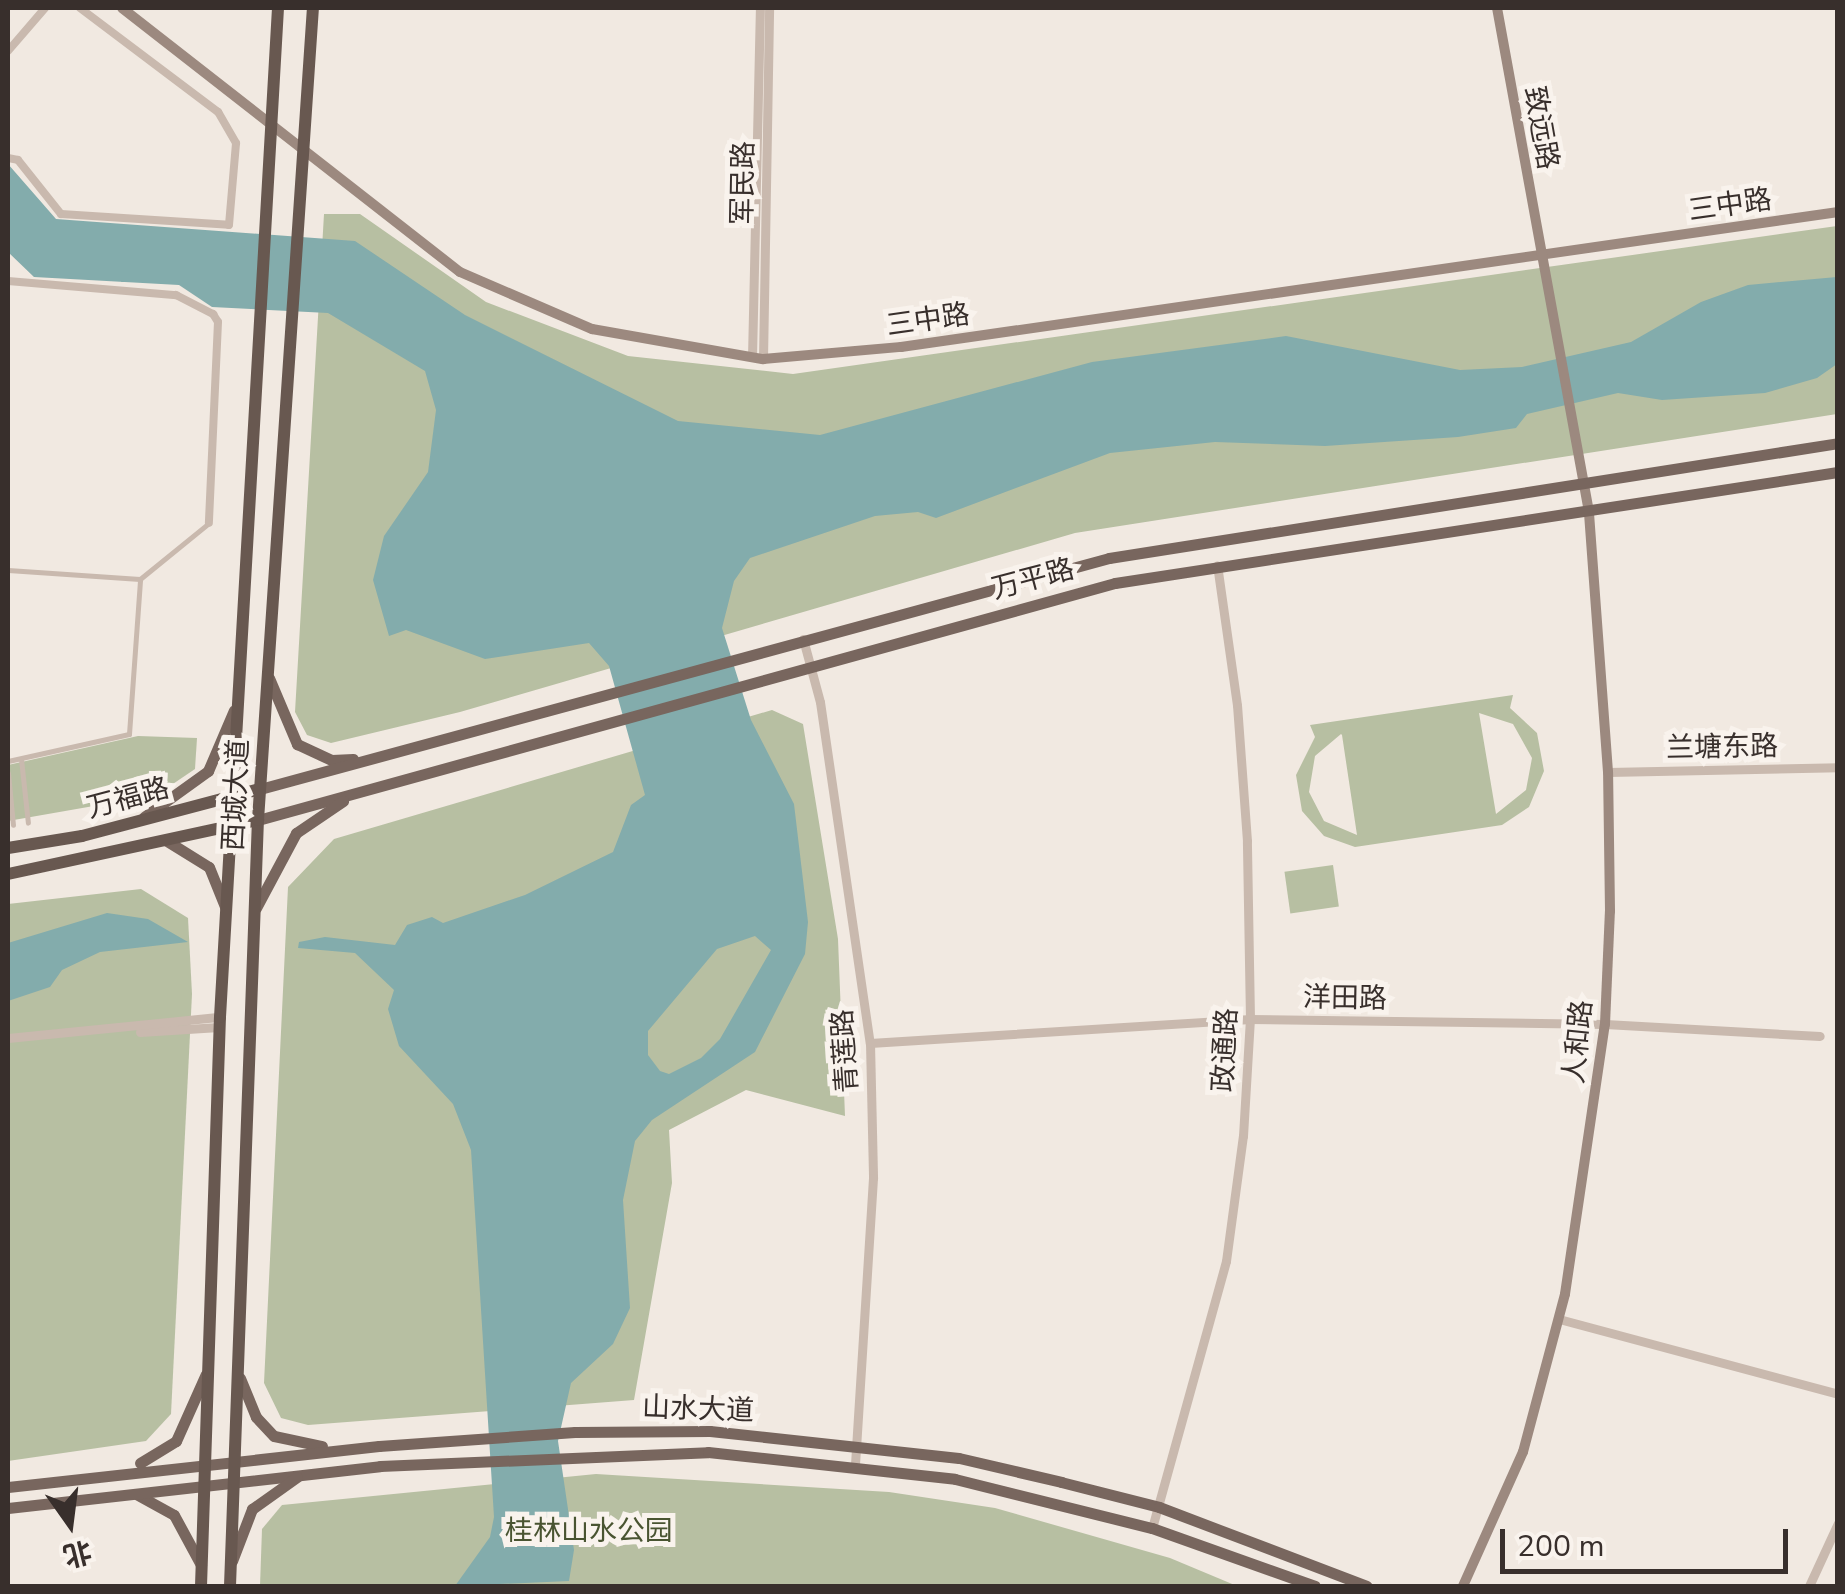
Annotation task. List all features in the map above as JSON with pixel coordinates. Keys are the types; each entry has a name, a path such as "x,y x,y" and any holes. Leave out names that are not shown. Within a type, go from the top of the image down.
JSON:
{"highway":[{"name":"西城大道","path":"201,1586 220,1022 237,795 278,8"},
{"name":"西城大道","path":"230,1586 230,1480 258,820 313,8"},
{"name":"万福路","path":"8,848 135,822 260,789"},
{"name":"万福路","path":"8,874 258,820"}],"main road":[{"name":"三中路","path":"122,8 460,272 592,328 758,358 901,346 1838,212"},
{"name":"致远路","path":"1497,8 1584,482"},
{"name":"万平路","path":"260,789 803,638 1110,558 1838,443"},
{"name":"万平路","path":"258,820 810,664 1115,584 1838,472"},
{"name":"人和路","path":"1463,1586 1524,1452 1558,1319 1605,1024 1608,772 1590,512 1584,482"},
{"path":"268,674 297,744 332,760 367,760"},
{"path":"135,822 184,794 208,772 242,682"},
{"path":"255,912 296,833 362,791"},
{"path":"168,841 210,867 228,914"},
{"path":"236,1365 256,1417 274,1436 340,1449"},
{"path":"123,1470 176,1442 208,1370"},
{"name":"山水大道","path":"8,1487 123,1470 340,1449 575,1432 710,1431 959,1458 1159,1507 1367,1586"},
{"name":"山水大道","path":"8,1508 320,1471 614,1453 708,1452 856,1465 956,1479 1152,1528 1315,1586"},
{"path":"229,1569 264,1495 320,1471"},
{"path":"126,1492 174,1515 201,1565"}],"street":[{"path":"8,51 45,8"},
{"path":"8,158 18,160 60,214 230,225 236,144 218,112 80,8"},
{"name":"军民路","path":"758,358 760,8"},
{"name":"军民路","path":"758,358 769,8"},
{"path":"8,281 176,295 213,314 218,322 209,523 140,579 8,570"},
{"name":"政通路","path":"1152,1528 1226,1262 1250,1019 1239,724 1216,566"},
{"path":"8,760 130,734 140,579"},
{"name":"青莲路","path":"803,638 870,1042 873,1178 856,1465"},
{"path":"21,759 28,823"},
{"name":"兰塘东路","path":"1608,772 1838,767"},
{"path":"8,773 13,825"},
{"name":"洋田路","path":"870,1042 1250,1019 1605,1024 1820,1036"},
{"path":"8,1040 220,1022"},
{"path":"1558,1319 1838,1394"},
{"path":"1809,1586 1838,1523"}],"green space":[{"path":"324,214 360,214 486,302 628,356 793,374 1837,226 1837,414 1075,533 460,712 331,743 307,735 295,712"},
{"path":"1513,695 1510,708 1537,733 1544,771 1529,807 1502,825 1355,847 1324,836 1302,811 1296,775 1315,737 1310,725","holes":["1479,713 1513,724 1532,758 1526,790 1496,814","1342,735 1357,835 1324,821 1309,792 1315,756"]},
{"path":"772,710 803,724 838,939 845,1116 746,1090 669,1130 672,1183 634,1400 308,1425 281,1418 264,1383 288,887 334,839"},
{"path":"138,736 197,738 195,769 164,790 8,821 8,765"},
{"path":"1333,865 1339,907 1290,913 1284,872"},
{"path":"141,889 188,918 192,994 171,1414 146,1441 8,1461 8,904"},
{"name":"桂林山水公园","path":"596,1474 889,1492 995,1508 1170,1558 1237,1586 260,1586 262,1529 282,1505"}],"water":[{"path":"8,164 56,219 355,241 465,315 678,421 820,435 1092,362 1286,336 1460,370 1522,367 1631,342 1701,302 1748,285 1837,277 1837,364 1817,378 1765,393 1662,400 1618,393 1527,414 1516,428 1458,437 1325,446 1215,442 1110,453 936,518 918,512 875,516 750,558 734,581 722,628 751,720 794,804 808,922 805,954 755,1052 652,1120 635,1141 623,1200 630,1308 613,1344 571,1383 558,1441 574,1550 569,1581 455,1586 490,1537 494,1517 471,1150 453,1104 399,1046 388,1009 394,990 355,953 298,948 299,942 325,937 395,945 407,925 432,917 443,923 525,895 613,852 631,805 645,795 609,666 589,643 485,659 406,630 389,636 373,580 384,536 428,472 436,410 425,371 328,313 212,307 179,285 34,277 8,252","holes":["755,936 771,950 720,1039 701,1058 669,1074 660,1071 648,1055 648,1031 717,949"]},
{"path":"107,913 148,919 188,942 100,952 62,970 50,987 8,1001 8,943"}]}
